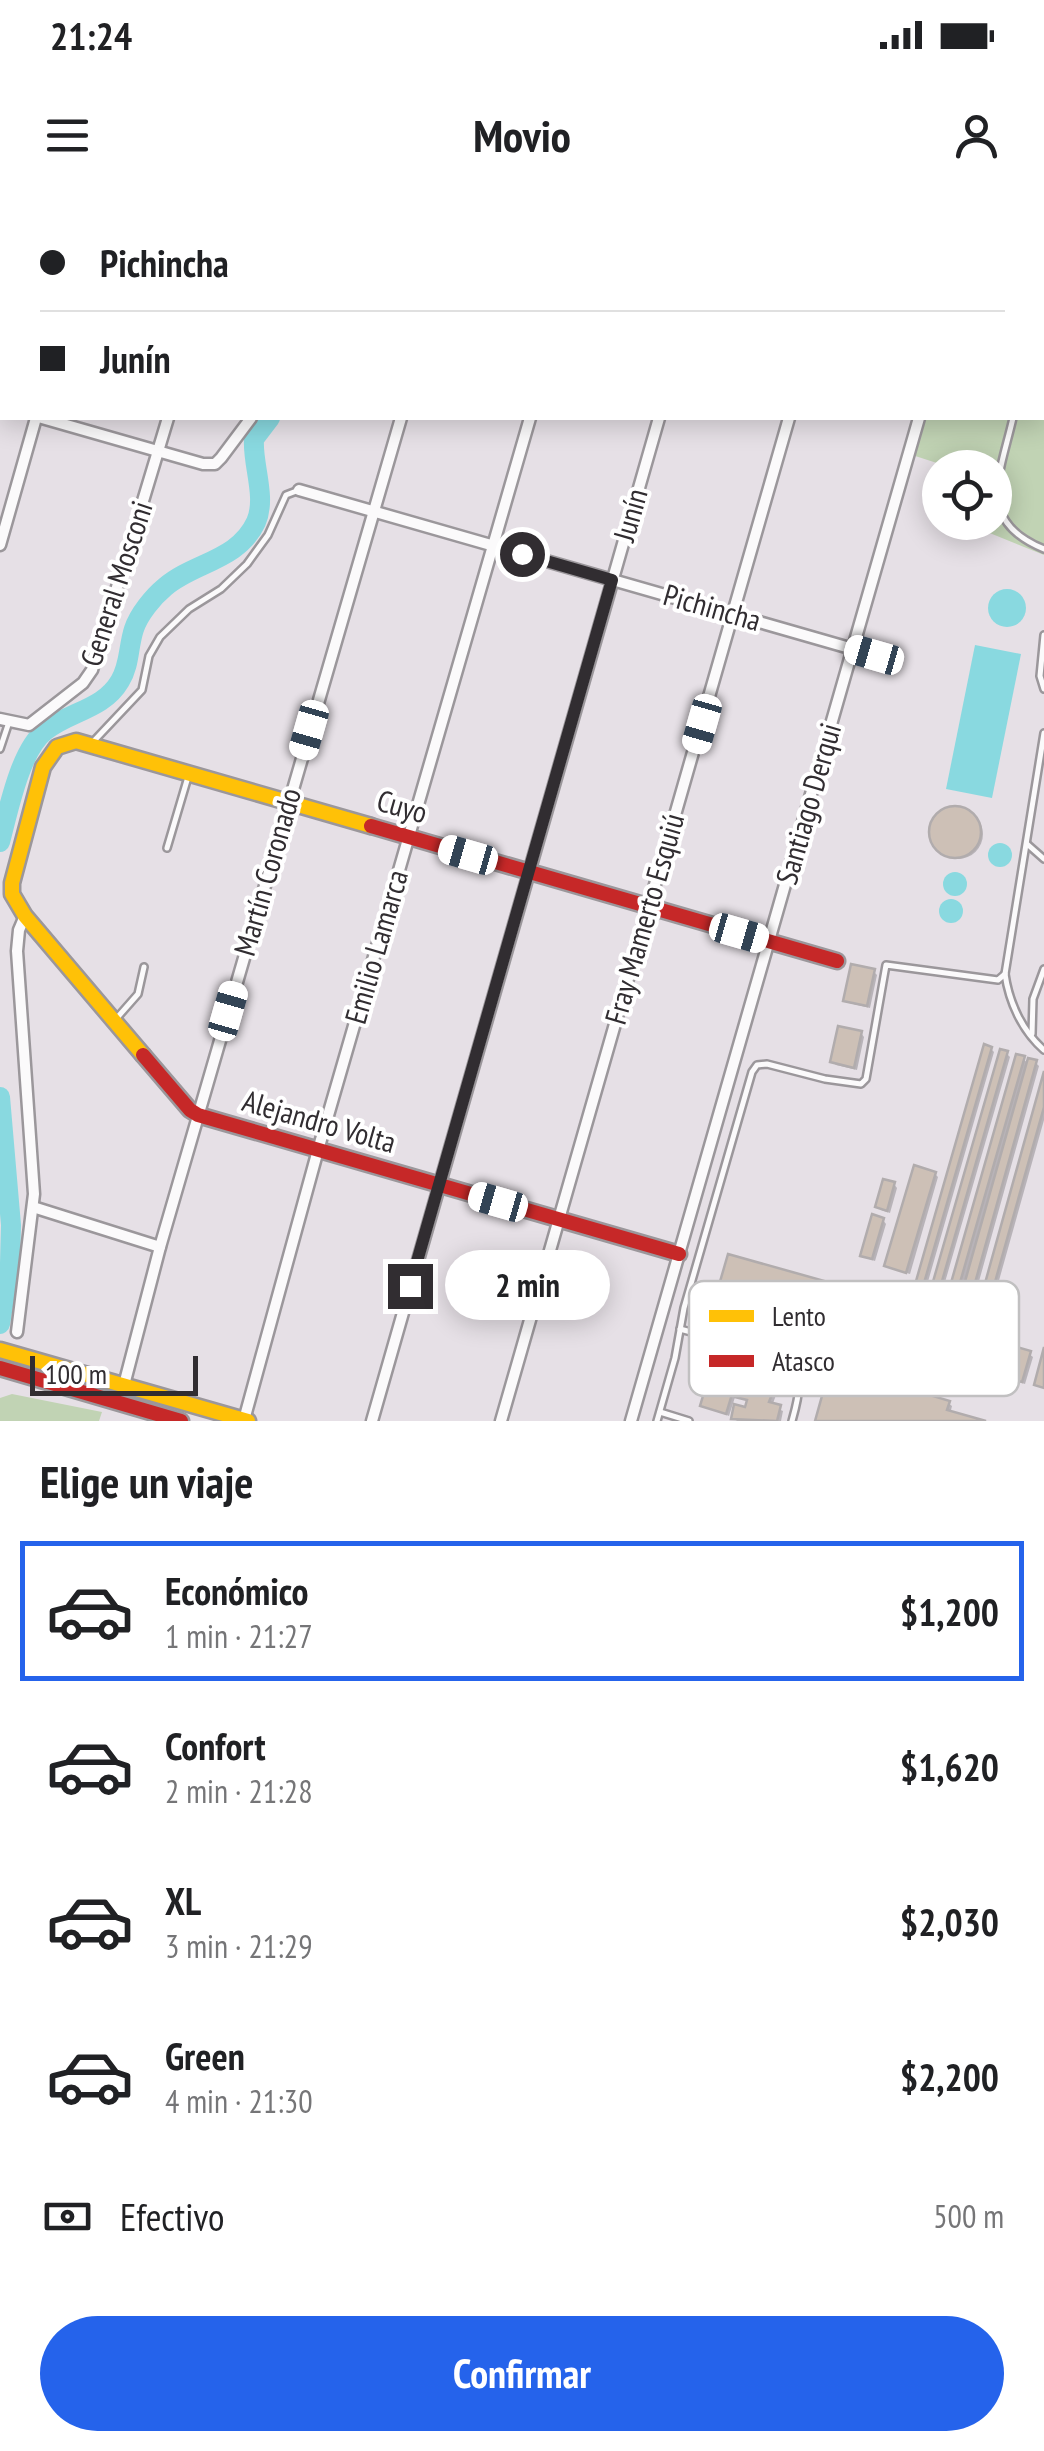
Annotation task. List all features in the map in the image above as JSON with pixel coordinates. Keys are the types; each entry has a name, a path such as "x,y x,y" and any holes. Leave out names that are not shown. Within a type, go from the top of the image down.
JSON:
{"street":[{"path":"0,546 38,420"},
{"path":"46,420 203,464 215,464 249,420"},
{"name":"General Mosconi","path":"4,720 29,725 83,683 98,660 167,420"},
{"name":"Martín Coronado","path":"124,1385 160,1246 399,420"},
{"name":"Emilio Lamarca","path":"246,1420 318,1150 529,420"},
{"name":"Junín","path":"372,1421 658,420"},
{"name":"Fray Mamerto Esquiú","path":"502,1421 789,420"},
{"name":"Santiago Derqui","path":"631,1421 917,420"},
{"name":"Pichincha","path":"299,490 894,660"},
{"name":"Cuyo","path":"25,916 12,894 16,866 47,756 67,741 837,961"},
{"path":"17,1332 33,1206 17,951 25,916"},
{"name":"Alejandro Volta","path":"25,916 198,1115 679,1254"},
{"path":"33,1206 160,1246"},
{"path":"6,1352 246,1420"},
{"path":"4,1369 181,1421"}],"lane":[{"path":"1013,420 996,494 997,509 1010,528 1044,549"},
{"path":"90,745 142,690 149,656 160,638 189,609 235,577 268,535 286,495 299,490"},
{"path":"1044,635 1040,676 1044,689"},
{"path":"0,749 4,720"},
{"path":"1044,733 1005,974 1016,1012 1044,1050"},
{"path":"167,848 189,774"},
{"path":"1026,844 1044,858"},
{"path":"693,1281 747,1090 758,1064 861,1084 866,1078 886,965 998,980 1005,974"},
{"path":"114,1021 138,994 144,967"},
{"path":"1033,1039 1033,999 1044,969"},
{"path":"657,1421 689,1297"},
{"path":"680,1329 689,1331"},
{"path":"792,1421 797,1396"},
{"path":"660,1412 689,1421"}],"green space":[{"path":"917,420 1044,420 1044,555 1007,540 1012,540 1012,450 922,450 922,458 909,454"},
{"path":"12,1394 102,1412 99,1421 0,1421 0,1398"}],"water":[{"path":"1007,589 1020,595 1026,608 1020,621 1007,627 994,621 988,608 994,595"},
{"path":"975,645 1021,654 992,798 946,789"},
{"path":"1000,843 1012,855 1000,867 988,855"},
{"path":"955,872 967,884 955,896 943,884"},
{"path":"951,899 963,911 951,923 939,911"}],"building":[{"path":"955,806 973,814 981,832 973,850 955,858 937,850 929,832 937,814"},
{"path":"851,964 875,969 867,1006 843,1001"},
{"path":"838,1026 862,1031 854,1068 830,1062"},
{"path":"984,1044 992,1047 925,1281 916,1281"},
{"path":"1000,1049 1008,1051 942,1281 933,1281"},
{"path":"1016,1054 1025,1056 960,1281 952,1281"},
{"path":"1028,1058 1037,1060 976,1281 965,1281"},
{"path":"1044,1071 1044,1107 995,1281 986,1281"},
{"path":"914,1165 936,1172 906,1273 884,1266"},
{"path":"883,1179 895,1182 887,1211 875,1207"},
{"path":"872,1214 884,1218 872,1259 860,1256"},
{"path":"728,1254 824,1281 720,1281"},
{"path":"1044,1347 1044,1388 1034,1385"},
{"path":"1019,1348 1031,1351 1022,1382 1019,1381"},
{"path":"703,1396 731,1396 726,1414 700,1406"},
{"path":"771,1396 769,1402 781,1405 777,1421 731,1419 734,1404 745,1407 747,1400 735,1397"},
{"path":"822,1396 933,1396 950,1401 947,1410 986,1421 815,1421"}],"waterway":[{"path":"0,842 16,782 36,740 55,724 113,691 126,669 136,623 160,591 227,553 248,535 256,522 260,502 254,439 268,420"},
{"path":"0,1097 11,1225 10,1263 0,1324"}],"traffic: slow":[{"path":"143,1055 25,916 12,894 43,767 57,747 76,741 371,826"},
{"path":"0,1350 248,1421"}],"traffic: jam":[{"path":"371,826 837,961"},
{"path":"143,1055 198,1115 679,1254"},
{"path":"0,1368 181,1421"}],"route":[{"path":"410,1286 612,580 522,554"}]}
